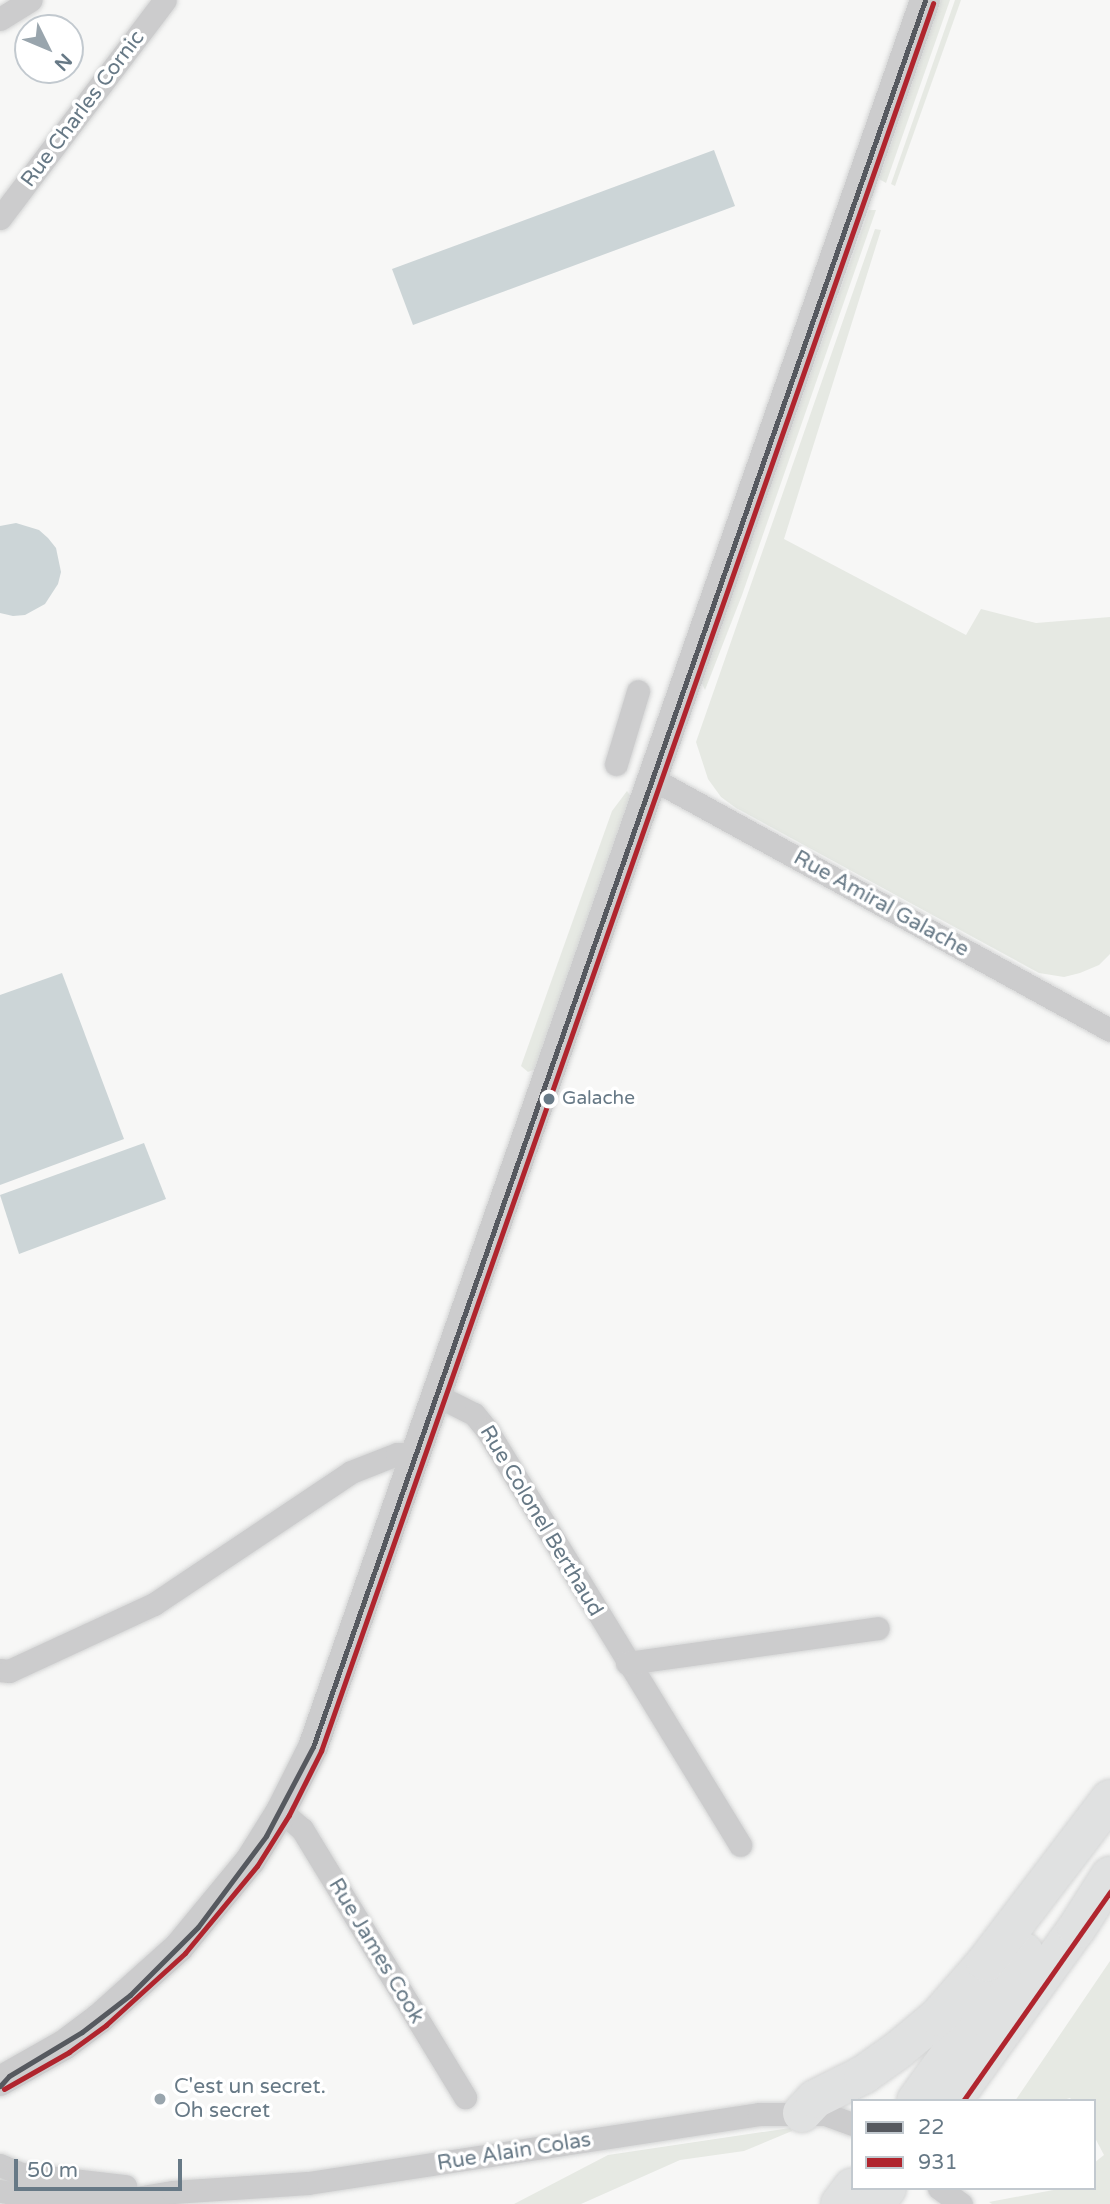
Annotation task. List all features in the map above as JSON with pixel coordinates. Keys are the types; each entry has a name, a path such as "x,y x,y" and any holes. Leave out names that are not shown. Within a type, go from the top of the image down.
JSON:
{"highway":[{"path":"802,2113 815,2099 863,2075 897,2051 938,2017 994,1952 1110,1799"},
{"path":"917,2099 1023,1953 1110,1817"},
{"path":"953,2099 1077,1928 1110,1876"}],"street":[{"path":"0,19 31,0"},
{"name":"Rue Charles Cornic","path":"0,218 165,0"},
{"path":"3,2081 82,2032 160,1967 229,1890 281,1811 329,1709 925,0"},
{"path":"616,764 638,691"},
{"name":"Rue Amiral Galache","path":"653,779 1110,1030"},
{"name":"Rue Colonel Berthaud","path":"438,1396 474,1414 487,1430 740,1845"},
{"path":"0,1670 9,1671 154,1604 351,1472 397,1454 418,1454"},
{"path":"627,1662 878,1628"},
{"name":"Rue James Cook","path":"281,1811 302,1829 465,2097"},
{"name":"Rue Alain Colas","path":"9,2197 130,2199 173,2192 308,2183 759,2114 825,2114 851,2123"},
{"name":"Rue Alain Colas","path":"0,2165 21,2174 173,2192"},
{"path":"942,2190 961,2204"}],"shaded area":[{"path":"941,0 950,0 886,183 879,179"},
{"path":"955,0 961,0 895,186 891,184"},
{"path":"714,150 735,206 413,325 392,269"},
{"path":"869,210 876,210 742,595 705,690 701,681"},
{"path":"875,229 881,230 784,539 966,635 981,609 1036,623 1110,617 1110,954 1099,965 1080,973 1064,977 1039,973 736,808 721,797 708,779 696,742"},
{"path":"16,523 39,530 48,538 56,548 61,572 58,584 45,604 25,615 13,616 0,613 0,526"},
{"path":"627,791 631,797 536,1069 528,1072 521,1066 612,811"},
{"path":"62,973 124,1139 0,1185 0,995"},
{"path":"144,1143 166,1199 19,1254 0,1195"},
{"path":"1110,1961 1110,2204 989,2202 1053,2190 1096,2190 1096,2161 1104,2155 1096,2140 1096,2099 1016,2099"},
{"path":"790,2128 792,2131 744,2151 680,2160 581,2204 514,2204 608,2155"}],"transit line":[{"name":"22","path":"0,2086 9,2076 82,2032 130,1995 198,1927 266,1836 313,1747 925,0"},
{"name":"931","path":"4,2089 69,2052 106,2025 185,1953 257,1866 289,1815 321,1751 933,3"},
{"name":"931","path":"964,2099 1110,1892"}],"place":[{"name":"Galache","path":"549,1099"},
{"name":"C'est un secret. Oh secret","path":"160,2099"}]}
